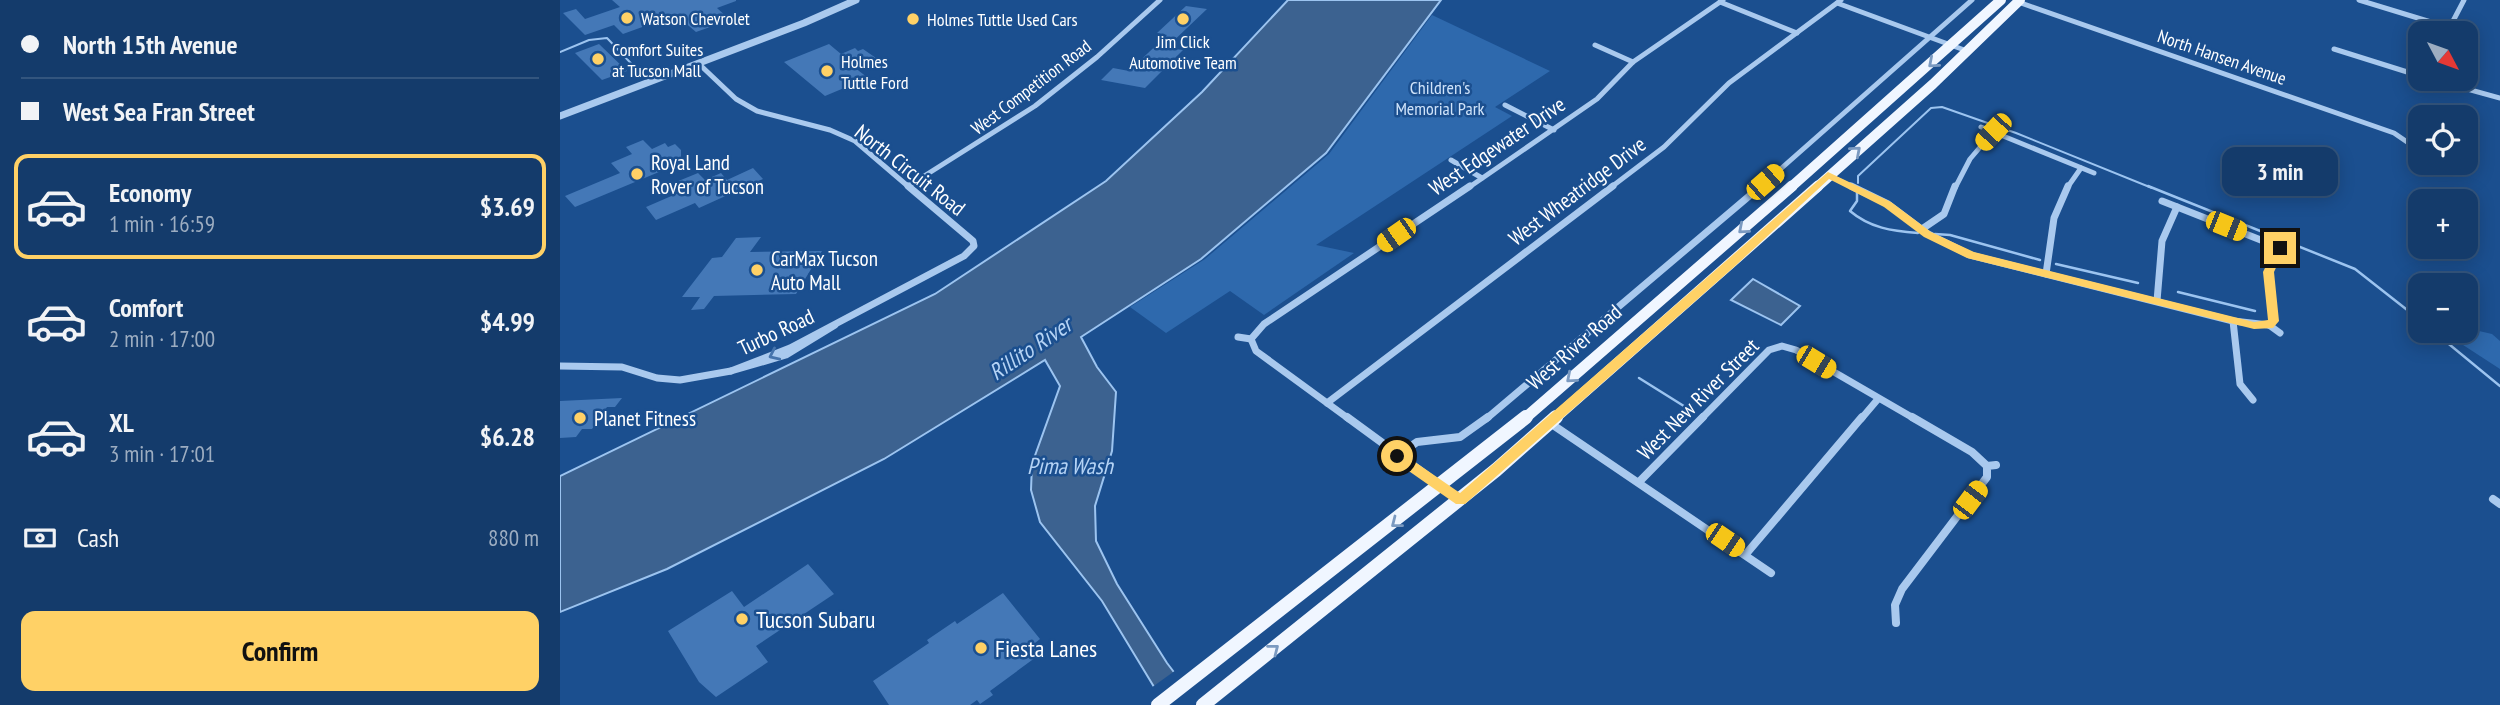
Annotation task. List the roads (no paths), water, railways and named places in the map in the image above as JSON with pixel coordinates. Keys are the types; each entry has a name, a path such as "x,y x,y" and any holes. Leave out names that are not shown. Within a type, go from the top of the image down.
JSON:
{"main road":[{"name":"West River Road","path":"1158,705 1442,487 1952,46 2001,0"},
{"name":"West River Road","path":"1203,705 1460,500 1730,265 2019,1"}],"street":[{"path":"560,116 856,0"},
{"name":"West Competition Road","path":"910,185 1035,106 1097,57 1160,0"},
{"path":"1397,456 1417,442 1460,437 1477,427 1739,205 1972,0"},
{"path":"2359,0 2444,26 2452,23 2464,0"},
{"path":"1721,1 1797,33"},
{"name":"West Edgewater Drive","path":"1251,339 1264,324 1554,130 1597,99 1633,62 1721,1"},
{"path":"1839,1 1967,51"},
{"name":"West Wheatridge Drive","path":"1327,403 1664,147 1729,83 1839,1"},
{"name":"North Hansen Avenue","path":"2019,1 2394,133 2408,143"},
{"path":"1595,45 1633,62"},
{"path":"2334,49 2408,72"},
{"name":"North Circuit Road","path":"698,63 736,99 757,111 830,130 855,141 973,241 974,246 964,256"},
{"path":"2475,91 2500,98"},
{"path":"1505,105 1554,130"},
{"path":"1981,127 2094,173"},
{"path":"1922,229 1934,224 1946,212 1966,164 1993,132"},
{"path":"1451,160 1482,178"},
{"path":"2046,274 2056,204 2062,191 2081,168"},
{"path":"1828,175 1888,204 1922,229 1970,255 2233,321 2269,326 2280,333"},
{"path":"2162,201 2296,254"},
{"path":"2157,301 2160,240 2165,225 2177,207"},
{"path":"2269,326 2274,318 2269,272 2280,248"},
{"name":"Turbo Road","path":"560,366 622,367 657,378 680,380 731,371 761,362 964,256"},
{"path":"2233,321 2240,384 2253,400"},
{"path":"1238,337 1251,339 1256,351 1460,500"},
{"name":"West New River Street","path":"1640,481 1769,350 1781,343 1878,399"},
{"path":"1746,554 1878,399 1992,465 1987,477 1902,589 1895,605 1896,623"},
{"name":"West New River Street","path":"1550,422 1771,573"}],"water":[{"path":"1288,0 1441,0 1326,153 1201,259 1081,337 1097,367 1116,392 1112,451 1095,506 1096,541 1117,584 1167,663 1199,705 1165,705 1102,601 1040,522 1031,490 1032,464 1060,386 1045,360 884,459 667,569 560,612 560,476 935,294 1106,181 1202,92"},
{"path":"1753,279 1800,306 1781,325 1731,300"}],"waterway":[{"path":"560,52 589,40 607,38 642,75"},
{"path":"1858,183 1858,176 1931,108 1942,107 2016,133 2152,188"},
{"path":"2148,186 2355,269 2408,311"},
{"path":"1857,193 1857,201 1850,211 1858,217 1882,228 1918,233"},
{"path":"1935,234 1950,235 2040,260"},
{"path":"2056,264 2138,283"},
{"path":"2178,292 2255,311"},
{"path":"2448,343 2500,386"},
{"path":"1639,378 1695,413"}],"place":[{"name":"Watson Chevrolet","path":"627,18"},
{"name":"Holmes Tuttle Used Cars","path":"913,19"},
{"name":"Jim Click Automotive Team","path":"1183,19"},
{"name":"Comfort Suites at Tucson Mall","path":"598,59"},
{"name":"Holmes Tuttle Ford","path":"827,71"},
{"name":"Royal Land Rover of Tucson","path":"637,174"},
{"name":"CarMax Tucson Auto Mall","path":"757,270"},
{"name":"Planet Fitness","path":"580,418"},
{"name":"Tucson Subaru","path":"742,619"},
{"name":"Fiesta Lanes","path":"981,648"}],"park label":[{"name":"Children's Memorial Park","path":"1440,98"}],"water label":[{"name":"Rillito River","path":"1030,348"},
{"name":"Pima Wash","path":"1070,465"}]}
